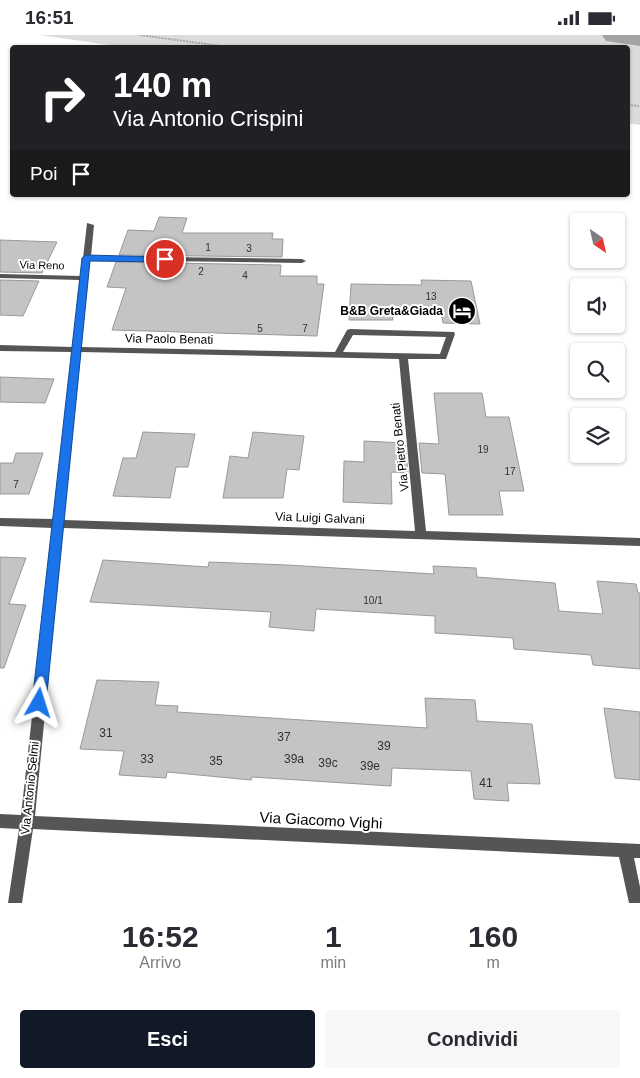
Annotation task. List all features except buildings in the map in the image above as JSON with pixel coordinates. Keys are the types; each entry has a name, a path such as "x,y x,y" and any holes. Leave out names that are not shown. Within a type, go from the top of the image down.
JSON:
{"street":[{"name":"Via Antonio Selmi","path":"15,903 26,822 90,225"},
{"path":"86,258 302,261"},
{"name":"Via Reno","path":"0,276 84,278"},
{"name":"Via Paolo Benati","path":"0,348 76,349 337,355 443,357 451,335 350,333 337,355"},
{"name":"Via Pietro Benati","path":"404,356 421,535"},
{"name":"Via Luigi Galvani","path":"0,522 640,542"},
{"name":"Via Giacomo Vighi","path":"0,821 640,851"},
{"path":"625,850 636,903"}],"path":[{"path":"140,35 213,45"}],"shaded area":[{"path":"40,35 640,35 640,125 630,123 630,45 109,45"}],"waterway":[{"path":"615,35 640,38"}],"place":[{"name":"B&B Greta&Giada","path":"462,311"}],"route":[{"path":"39,703 86,258 165,259"}]}
